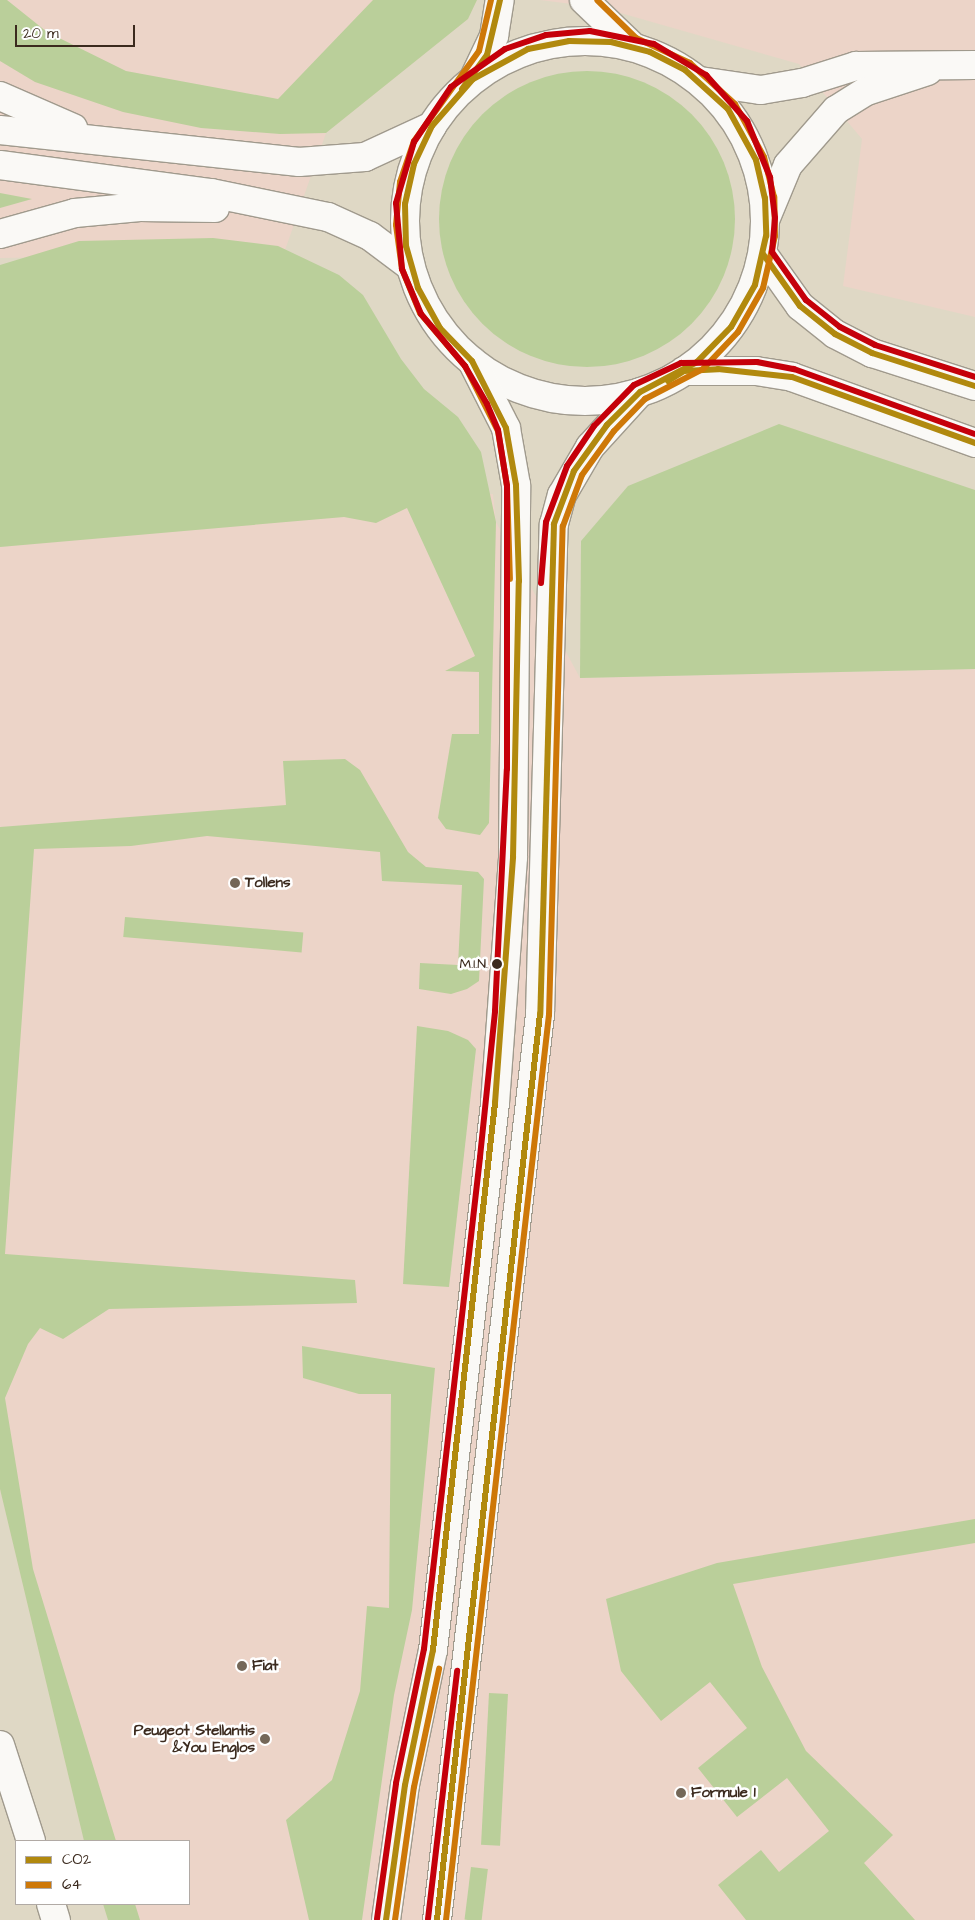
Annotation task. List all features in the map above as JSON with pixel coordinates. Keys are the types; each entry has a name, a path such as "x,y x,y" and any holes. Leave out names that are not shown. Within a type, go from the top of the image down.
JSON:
{"main road":[{"path":"386,1920 404,1785 433,1650 495,1103 513,857 516,485 506,428 472,361 428,309 410,266 405,225 408,184 432,126 473,79 494,36 500,0"},
{"path":"584,0 631,45"},
{"path":"472,361 510,385 552,398 597,401 640,392 684,371 731,327 754,285 763,254 766,218 762,179 748,142 728,109 700,81 668,60 631,45 590,40 548,44 509,57 473,79"},
{"path":"700,81 761,90 856,66 965,64"},
{"path":"766,218 788,165 836,110 867,91 965,64"},
{"path":"0,96 99,139"},
{"path":"0,130 99,139 299,162 365,157 432,126"},
{"path":"0,165 211,193 349,224 410,266"},
{"path":"0,234 75,213 140,207 288,209"},
{"path":"763,254 800,306 835,334 872,352 975,386"},
{"path":"684,371 756,371 792,377 975,443"},
{"path":"437,1920 540,1014 554,524 580,463 607,425 640,392"},
{"path":"0,1745 31,1840"},
{"path":"51,1905 56,1920"}],"shaded area":[{"path":"0,0 477,0 468,19 326,133 284,253 0,258"},
{"path":"540,0 975,0 975,317 843,286 862,139 799,64 603,8"},
{"path":"493,494 496,522 580,678 975,669 975,1920 108,1920 103,1905 190,1905 190,1840 84,1840 0,1489 0,547"}],"green space":[{"path":"0,0 7,0 47,32 126,71 278,99 373,0 477,0 468,19 326,133 280,134 201,128 123,112 35,82 0,61"},
{"path":"572,71 602,71 630,77 657,88 681,104 702,125 718,149 729,176 735,204 735,234 729,262 718,289 702,313 681,334 657,350 630,361 602,367 572,367 544,361 517,350 493,334 472,313 456,289 445,262 439,234 439,204 445,176 456,149 472,125 493,104 517,88 544,77"},
{"path":"0,193 32,199 0,208"},
{"path":"213,238 278,246 339,275 363,295 401,359 424,389 458,417 481,452 496,522 489,823 480,835 446,829 438,818 452,734 479,734 479,672 445,671 475,656 407,508 376,523 344,517 0,547 0,265 79,241"},
{"path":"779,424 975,490 975,669 580,678 581,541 628,486"},
{"path":"345,759 360,770 408,852 426,867 478,872 484,879 479,981 467,989 451,994 419,989 420,963 458,965 462,885 382,881 380,852 207,836 131,846 34,849 5,1254 355,1280 357,1303 109,1309 63,1339 40,1328 28,1344 5,1398 33,1569 116,1840 84,1840 0,1489 0,827 286,805 283,761"},
{"path":"125,917 303,933 302,953 123,937"},
{"path":"417,1026 448,1031 468,1040 476,1049 449,1287 403,1284"},
{"path":"302,1346 435,1368 412,1610 394,1695 362,1920 309,1920 286,1820 332,1780 360,1691 367,1606 389,1608 391,1394 359,1394 303,1378"},
{"path":"975,1519 975,1543 733,1584 762,1667 806,1751 893,1835 864,1863 915,1920 746,1920 718,1885 761,1850 779,1872 829,1831 787,1778 737,1817 698,1768 747,1728 710,1682 661,1721 621,1671 606,1599 717,1563"},
{"path":"489,1693 508,1694 500,1846 481,1845"},
{"path":"471,1867 488,1869 482,1920 465,1920"},
{"path":"103,1905 135,1905 140,1920 108,1920"}],"transit line":[{"name":"64","path":"491,0 479,51 414,141 400,182 396,225 402,269 420,313 465,366 498,431 507,486 510,579"},
{"name":"CO2","path":"462,89 487,55 500,0"},
{"name":"64","path":"446,1920 549,1015 563,526 582,475 614,431 645,399 703,369 738,332 763,288 775,236 774,197 764,157 735,104 690,63 636,38 597,0"},
{"path":"377,1919 396,1783 424,1649 480,1157 495,1011 507,769 507,486 498,430 487,404 465,366 421,314 402,269 396,203 414,142 451,87 505,49 546,35 590,31 654,44 706,75 747,121 770,177 775,218 772,252 806,300 840,327 875,345 975,377"},
{"name":"CO2","path":"386,1920 405,1785 433,1650 495,1103 513,857 519,581 516,485 506,428 472,361 440,328 418,288 406,246 405,204 414,164 432,126 473,79 528,49 569,41 611,42 650,52 685,70 728,109 756,160 765,198 766,236 755,285 731,327 697,362 640,392 607,425 574,471 554,524 540,1014 437,1920"},
{"name":"CO2","path":"763,254 800,306 835,334 872,353 975,386"},
{"path":"541,583 546,522 567,466 594,426 634,385 681,363 757,362 794,369 975,434"},
{"name":"CO2","path":"668,381 684,371 718,369 792,377 975,443"},
{"name":"64","path":"395,1920 414,1787 439,1669"},
{"path":"428,1919 457,1671"}],"place":[{"name":"Tollens","path":"235,883"},
{"name":"M.I.N.","path":"497,964"},
{"name":"Fiat","path":"242,1666"},
{"name":"Peugeot Stellantis &You Englos","path":"265,1739"},
{"name":"Formule 1","path":"681,1793"}]}
